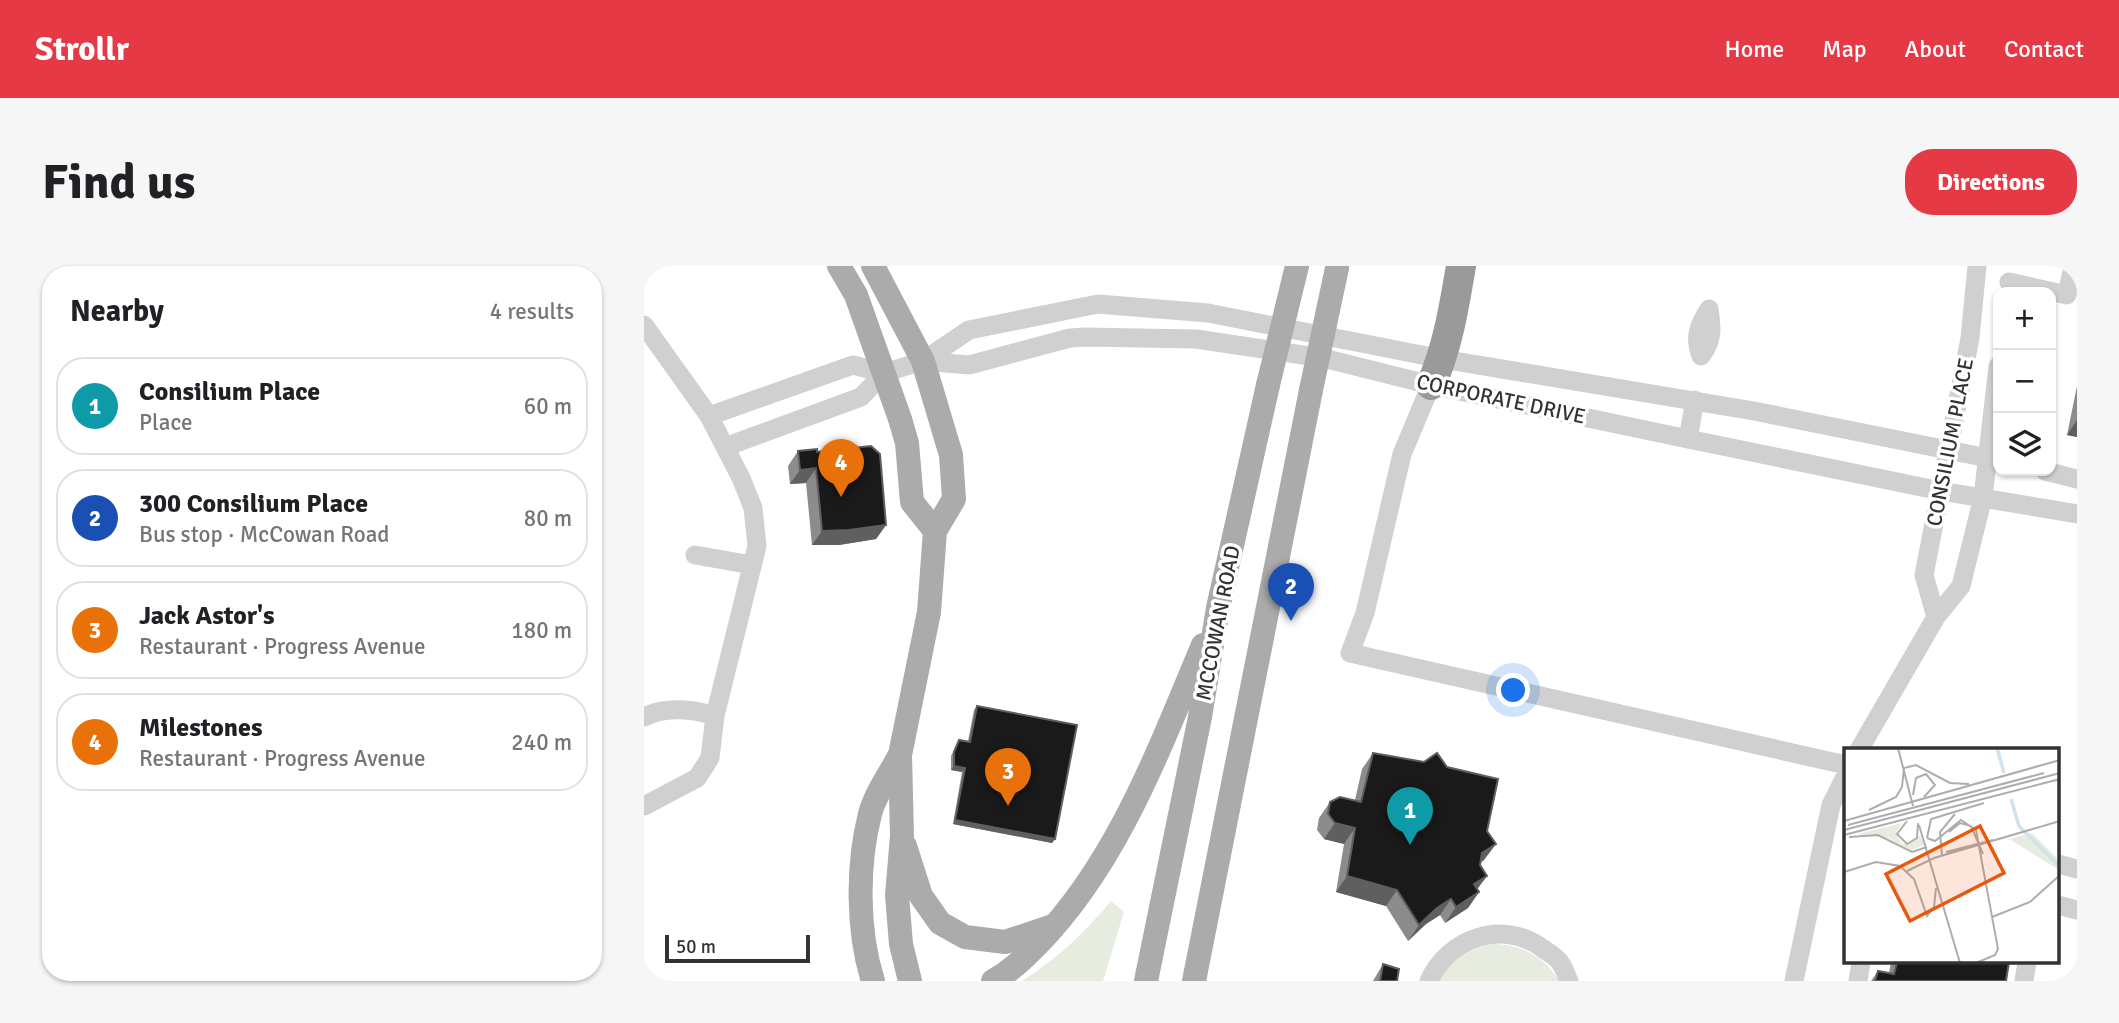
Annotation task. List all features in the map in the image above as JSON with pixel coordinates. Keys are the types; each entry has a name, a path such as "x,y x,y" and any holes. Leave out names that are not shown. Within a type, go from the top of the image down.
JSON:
{"highway":[{"path":"1437,372 1450,331 1461,266"}],"main road":[{"path":"839,266 856,295 907,443 912,502 936,531"},
{"path":"873,266 923,361 951,455 954,499 936,531 929,612 900,755 902,836 897,895 901,944 910,981"},
{"name":"MCCOWAN ROAD","path":"1146,981 1200,717 1218,608 1297,266"},
{"path":"1194,981 1337,267"},
{"path":"993,981 1024,959 1057,925 1093,875 1123,822 1158,750 1218,608"},
{"path":"873,981 862,920 861,876 870,812 900,755"},
{"path":"902,836 921,896 940,923 965,937 1005,942 1057,925"}],"street":[{"name":"CONSILIUM PLACE","path":"1936,617 1924,575 1970,338 1977,266"},
{"path":"2009,280 2067,295 2073,266"},
{"name":"CORPORATE DRIVE","path":"884,373 923,361 969,330 1098,304 1208,313 1688,439 1941,491 2077,514"},
{"path":"644,325 709,416 746,487 757,546 715,716 710,758 697,778 644,806"},
{"name":"CORPORATE DRIVE","path":"923,361 969,365 1070,338 1196,339 1437,372 1695,400 1992,459"},
{"path":"709,416 853,365 884,373 861,397 725,447"},
{"path":"1437,372 1402,454 1365,613 1350,653 1844,765"},
{"path":"1688,439 1695,400"},
{"name":"CONSILIUM PLACE","path":"1860,748 1936,617 1961,586 1992,459 1995,413"},
{"path":"2056,474 2077,479"},
{"path":"695,555 752,565"},
{"path":"644,717 651,713 674,710 715,716"},
{"path":"1794,981 1836,826 1831,805 1844,779"},
{"path":"2060,865 2077,869"},
{"path":"1429,981 1437,964 1465,941 1502,933 1532,941 1559,961 1569,981"}],"shaded area":[{"path":"1111,901 1124,912 1103,981 1022,981 1070,944"},
{"path":"1492,944 1512,946 1531,953 1547,965 1559,981 1438,981 1448,967 1461,956"}],"building":[{"path":"871,446 880,454 886,525 822,531 816,468 800,470 798,451 817,449 817,452"},
{"path":"977,706 1077,725 1055,839 955,820 965,768 954,766 954,752 959,740 970,742"},
{"path":"1373,753 1424,762 1437,753 1447,767 1498,779 1487,831 1496,844 1482,853 1480,865 1487,876 1474,884 1479,892 1456,907 1451,899 1419,925 1397,890 1347,876 1355,828 1335,823 1328,814 1330,802 1340,797 1361,802"},
{"path":"1383,964 1399,969 1397,981 1380,981"},
{"path":"1896,964 2009,964 2006,981 1875,981 1878,971 1894,974"}],"place":[{"name":"Milestones","path":"841,497"},
{"name":"300 Consilium Place","path":"1291,621"},
{"name":"Jack Astor's","path":"1008,806"},
{"name":"Consilium Place","path":"1410,845"}]}
